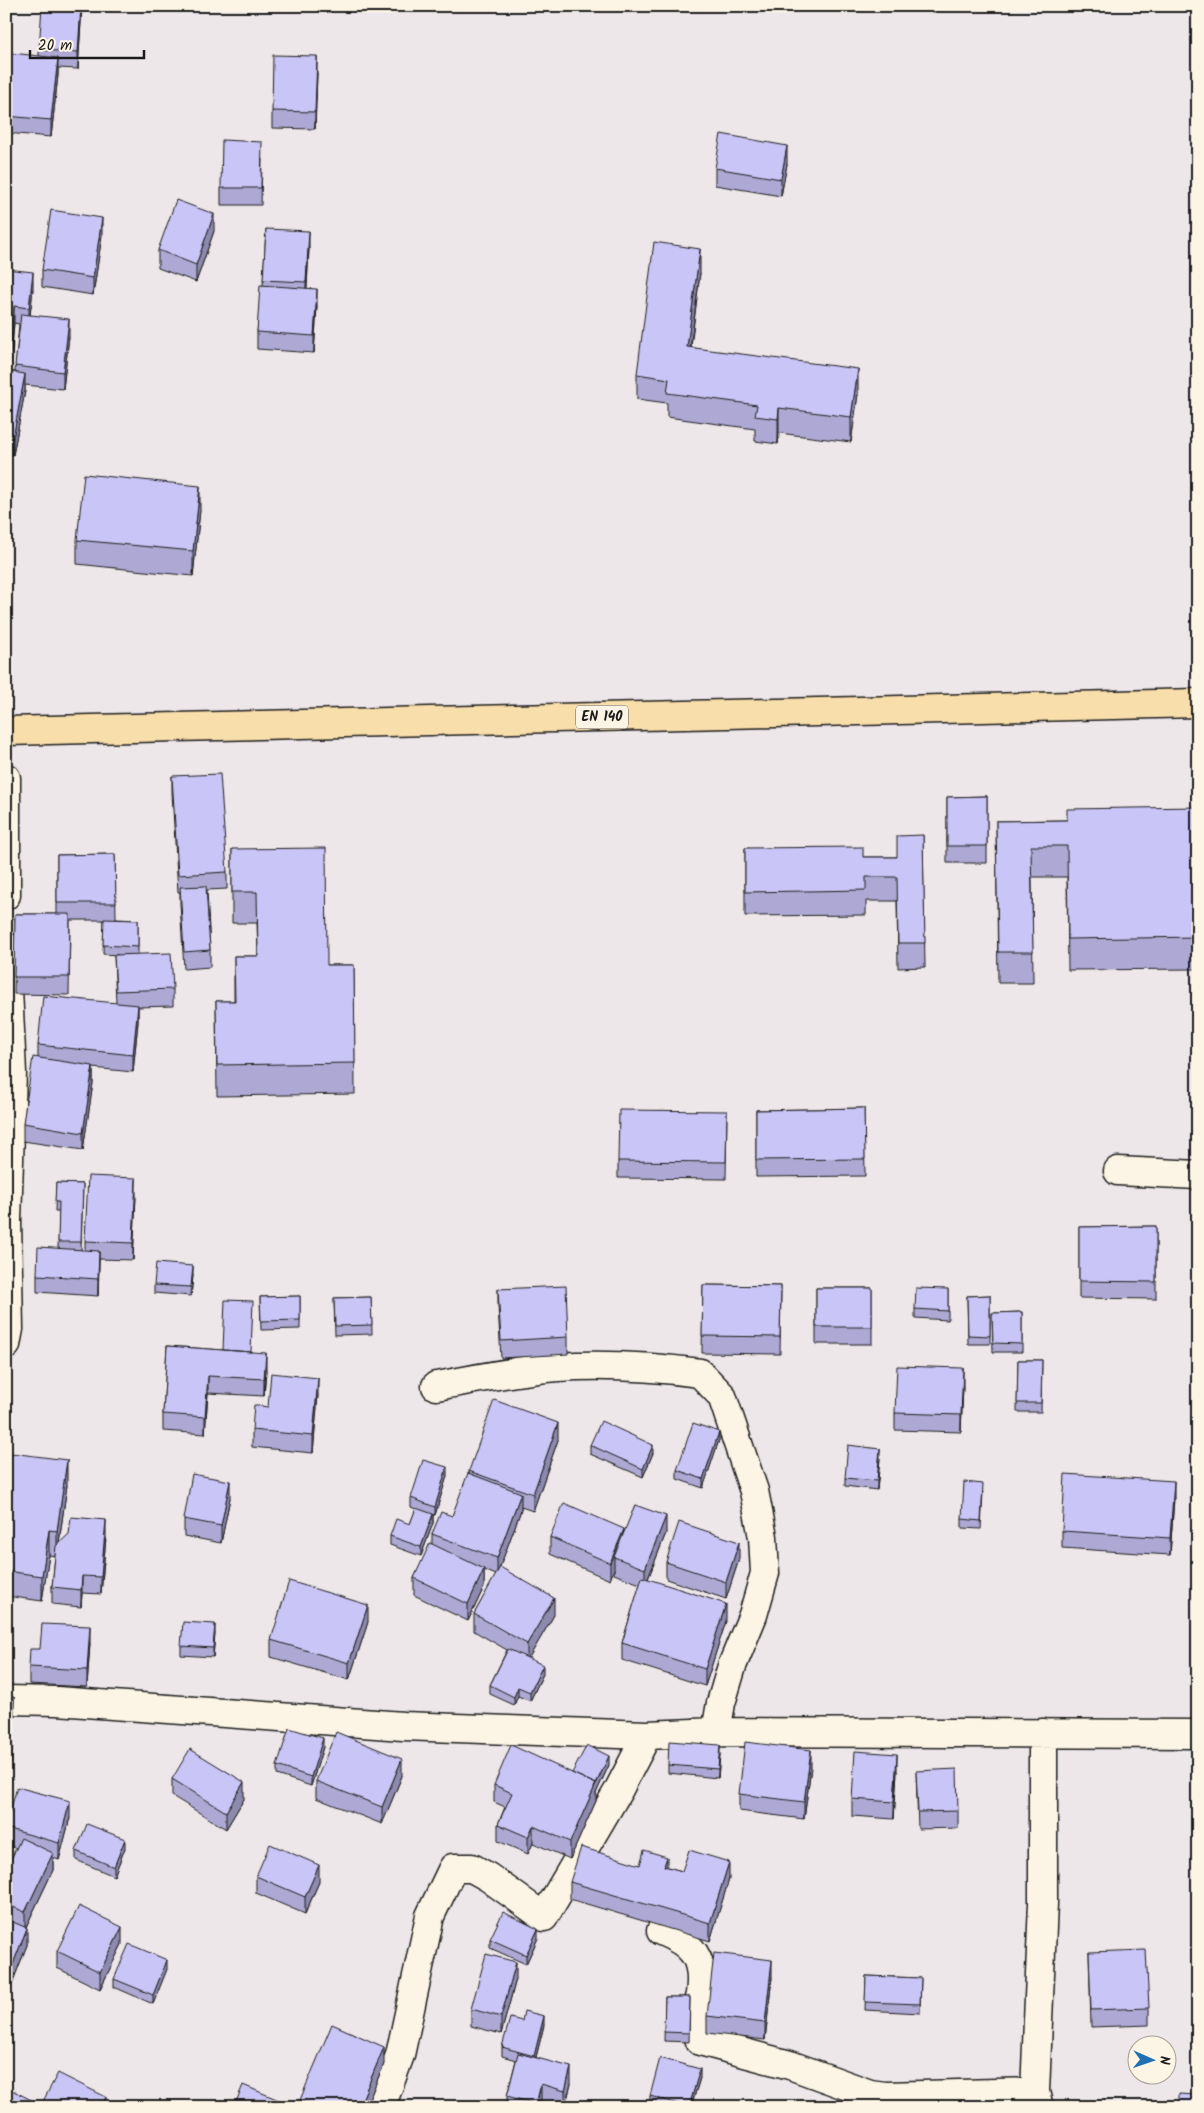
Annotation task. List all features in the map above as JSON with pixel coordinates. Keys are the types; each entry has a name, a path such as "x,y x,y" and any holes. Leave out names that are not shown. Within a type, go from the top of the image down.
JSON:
{"main road":[{"name":"EN 140","path":"6,731 1198,703"}],"street":[{"path":"6,778 6,894"},
{"path":"6,947 12,1073 7,1220 9,1329 6,1344"},
{"path":"1118,1171 1198,1175"},
{"path":"436,1386 509,1373 558,1367 665,1368 700,1373 722,1396 754,1490 763,1537 765,1573 753,1614 732,1666 721,1703 716,1732"},
{"path":"6,1700 57,1701 403,1726 647,1735 716,1732 1198,1734"},
{"path":"661,1931 680,1939 694,1951 700,1968 701,1984 695,2021 700,2041 790,2065 866,2100 885,2096 1038,2099 1043,1903 1043,1733"},
{"path":"381,2107 400,2055 430,1916 453,1868 472,1868 544,1917 618,1791 647,1735"}],"building":[{"path":"42,6 81,6 78,52 39,50"},
{"path":"11,53 58,58 51,120 6,116 6,91"},
{"path":"273,55 317,56 315,112 272,111"},
{"path":"721,134 787,146 781,179 715,168"},
{"path":"222,140 262,142 261,188 221,188"},
{"path":"176,200 214,214 196,265 158,250"},
{"path":"51,210 102,218 93,278 42,270"},
{"path":"266,229 309,231 306,282 263,280"},
{"path":"654,242 700,249 687,347 858,369 851,417 779,408 778,419 755,416 757,405 667,393 669,379 637,374"},
{"path":"6,269 33,272 29,308 14,306 9,362 6,362"},
{"path":"260,285 317,289 314,336 257,332"},
{"path":"21,314 69,319 63,372 15,366"},
{"path":"6,371 25,374 13,438 6,436"},
{"path":"84,474 200,486 193,551 77,540"},
{"path":"220,774 227,872 178,875 172,776"},
{"path":"987,796 987,846 947,846 947,797"},
{"path":"1198,807 1198,937 1068,939 1067,846 1031,846 1033,952 998,952 996,821 1067,820 1067,809"},
{"path":"923,835 925,943 898,943 897,877 866,877 866,890 745,892 745,848 863,847 863,857 897,857 897,836"},
{"path":"326,848 327,965 354,965 355,1063 217,1065 216,1001 235,1001 234,956 258,956 257,892 232,892 232,849"},
{"path":"115,854 116,903 57,903 57,855"},
{"path":"206,886 210,950 184,952 180,887"},
{"path":"15,914 70,914 69,977 14,977"},
{"path":"104,919 138,920 138,947 103,945"},
{"path":"171,953 173,989 116,991 114,955"},
{"path":"43,996 138,1005 133,1055 38,1045"},
{"path":"33,1057 93,1066 83,1133 23,1123"},
{"path":"864,1108 865,1159 756,1160 756,1110"},
{"path":"619,1110 727,1111 726,1162 618,1161"},
{"path":"88,1176 136,1178 133,1243 85,1241"},
{"path":"56,1183 83,1184 81,1242 58,1242 59,1202 55,1202"},
{"path":"1156,1226 1156,1282 1079,1281 1079,1227"},
{"path":"38,1247 99,1251 98,1279 37,1275"},
{"path":"156,1263 193,1266 191,1287 154,1285"},
{"path":"703,1285 781,1286 780,1337 702,1336"},
{"path":"566,1286 568,1337 501,1341 498,1289"},
{"path":"816,1288 872,1288 872,1327 816,1327"},
{"path":"916,1288 948,1289 948,1311 915,1309"},
{"path":"990,1295 990,1336 968,1335 967,1296"},
{"path":"300,1296 300,1320 261,1321 260,1297"},
{"path":"371,1297 372,1325 335,1326 334,1298"},
{"path":"225,1300 253,1301 251,1352 223,1350"},
{"path":"1022,1312 1022,1344 993,1343 992,1313"},
{"path":"167,1346 266,1353 264,1379 208,1376 205,1417 163,1414"},
{"path":"1018,1360 1042,1360 1041,1403 1017,1403"},
{"path":"897,1366 963,1368 961,1415 895,1413"},
{"path":"271,1373 318,1378 313,1436 252,1430 254,1405 268,1407"},
{"path":"494,1400 558,1423 533,1494 469,1471"},
{"path":"601,1421 653,1445 643,1469 590,1445"},
{"path":"693,1423 719,1432 703,1479 677,1470"},
{"path":"848,1445 880,1449 877,1481 845,1478"},
{"path":"11,1453 67,1460 57,1531 49,1530 42,1576 6,1571 6,1489"},
{"path":"423,1460 447,1467 435,1507 411,1498"},
{"path":"468,1473 521,1493 497,1558 432,1534 441,1512 452,1516"},
{"path":"192,1474 230,1481 221,1526 184,1519"},
{"path":"1065,1474 1174,1481 1170,1538 1062,1531"},
{"path":"964,1482 983,1484 981,1521 962,1519"},
{"path":"564,1503 624,1529 610,1563 550,1537"},
{"path":"635,1505 666,1516 645,1569 614,1557"},
{"path":"416,1508 433,1514 421,1547 390,1536 396,1519 410,1524"},
{"path":"71,1517 106,1520 101,1577 82,1576 81,1590 52,1587 56,1546 69,1534"},
{"path":"679,1522 739,1542 726,1582 666,1562"},
{"path":"430,1543 484,1569 468,1604 414,1578"},
{"path":"500,1567 554,1598 527,1644 474,1614"},
{"path":"642,1577 726,1604 705,1669 622,1643"},
{"path":"289,1581 368,1605 349,1663 271,1640"},
{"path":"183,1622 215,1624 213,1648 181,1646"},
{"path":"42,1624 90,1626 87,1670 29,1667 30,1649 40,1649"},
{"path":"508,1649 543,1665 530,1692 518,1687 514,1697 490,1685"},
{"path":"6,1696 14,1697 11,1746 6,1746"},
{"path":"289,1728 323,1738 311,1777 277,1766"},
{"path":"336,1732 402,1759 382,1807 316,1781"},
{"path":"669,1741 720,1745 718,1769 668,1765"},
{"path":"745,1742 811,1750 804,1802 739,1794"},
{"path":"511,1745 596,1784 570,1842 533,1826 528,1837 498,1824 512,1793 494,1785"},
{"path":"587,1745 609,1756 596,1784 572,1773"},
{"path":"190,1749 244,1782 226,1812 172,1779"},
{"path":"855,1751 897,1754 894,1802 852,1799"},
{"path":"957,1769 958,1811 918,1812 916,1771"},
{"path":"17,1787 70,1801 59,1843 6,1828"},
{"path":"87,1824 125,1839 114,1867 76,1851"},
{"path":"21,1838 53,1853 25,1912 6,1904 6,1870"},
{"path":"270,1844 319,1865 305,1897 256,1876"},
{"path":"581,1847 640,1865 644,1850 667,1857 664,1866 682,1871 689,1850 729,1862 710,1923 570,1882"},
{"path":"79,1906 122,1927 100,1972 57,1951"},
{"path":"503,1912 538,1929 526,1955 490,1939"},
{"path":"6,1919 27,1928 6,1982"},
{"path":"129,1944 167,1960 153,1995 114,1979"},
{"path":"1146,1950 1149,2008 1091,2010 1089,1952"},
{"path":"714,1953 772,1960 765,2023 707,2016"},
{"path":"486,1954 516,1962 501,2017 471,2009"},
{"path":"866,1976 921,1978 920,2004 865,2002"},
{"path":"665,1997 690,1997 689,2033 664,2032"},
{"path":"524,2011 544,2016 534,2056 502,2047 510,2018 522,2021"},
{"path":"332,2024 384,2047 359,2107 315,2107 300,2100"},
{"path":"518,2053 571,2067 565,2091 541,2084 536,2104 507,2096"},
{"path":"660,2058 700,2069 689,2107 650,2096"},
{"path":"58,2073 106,2097 101,2107 6,2107 6,2087 41,2105"},
{"path":"243,2085 286,2103 284,2107 234,2107"},
{"path":"1179,2094 1198,2095 1198,2107 1179,2107"},
{"path":"387,2103 396,2107 385,2107"}]}
